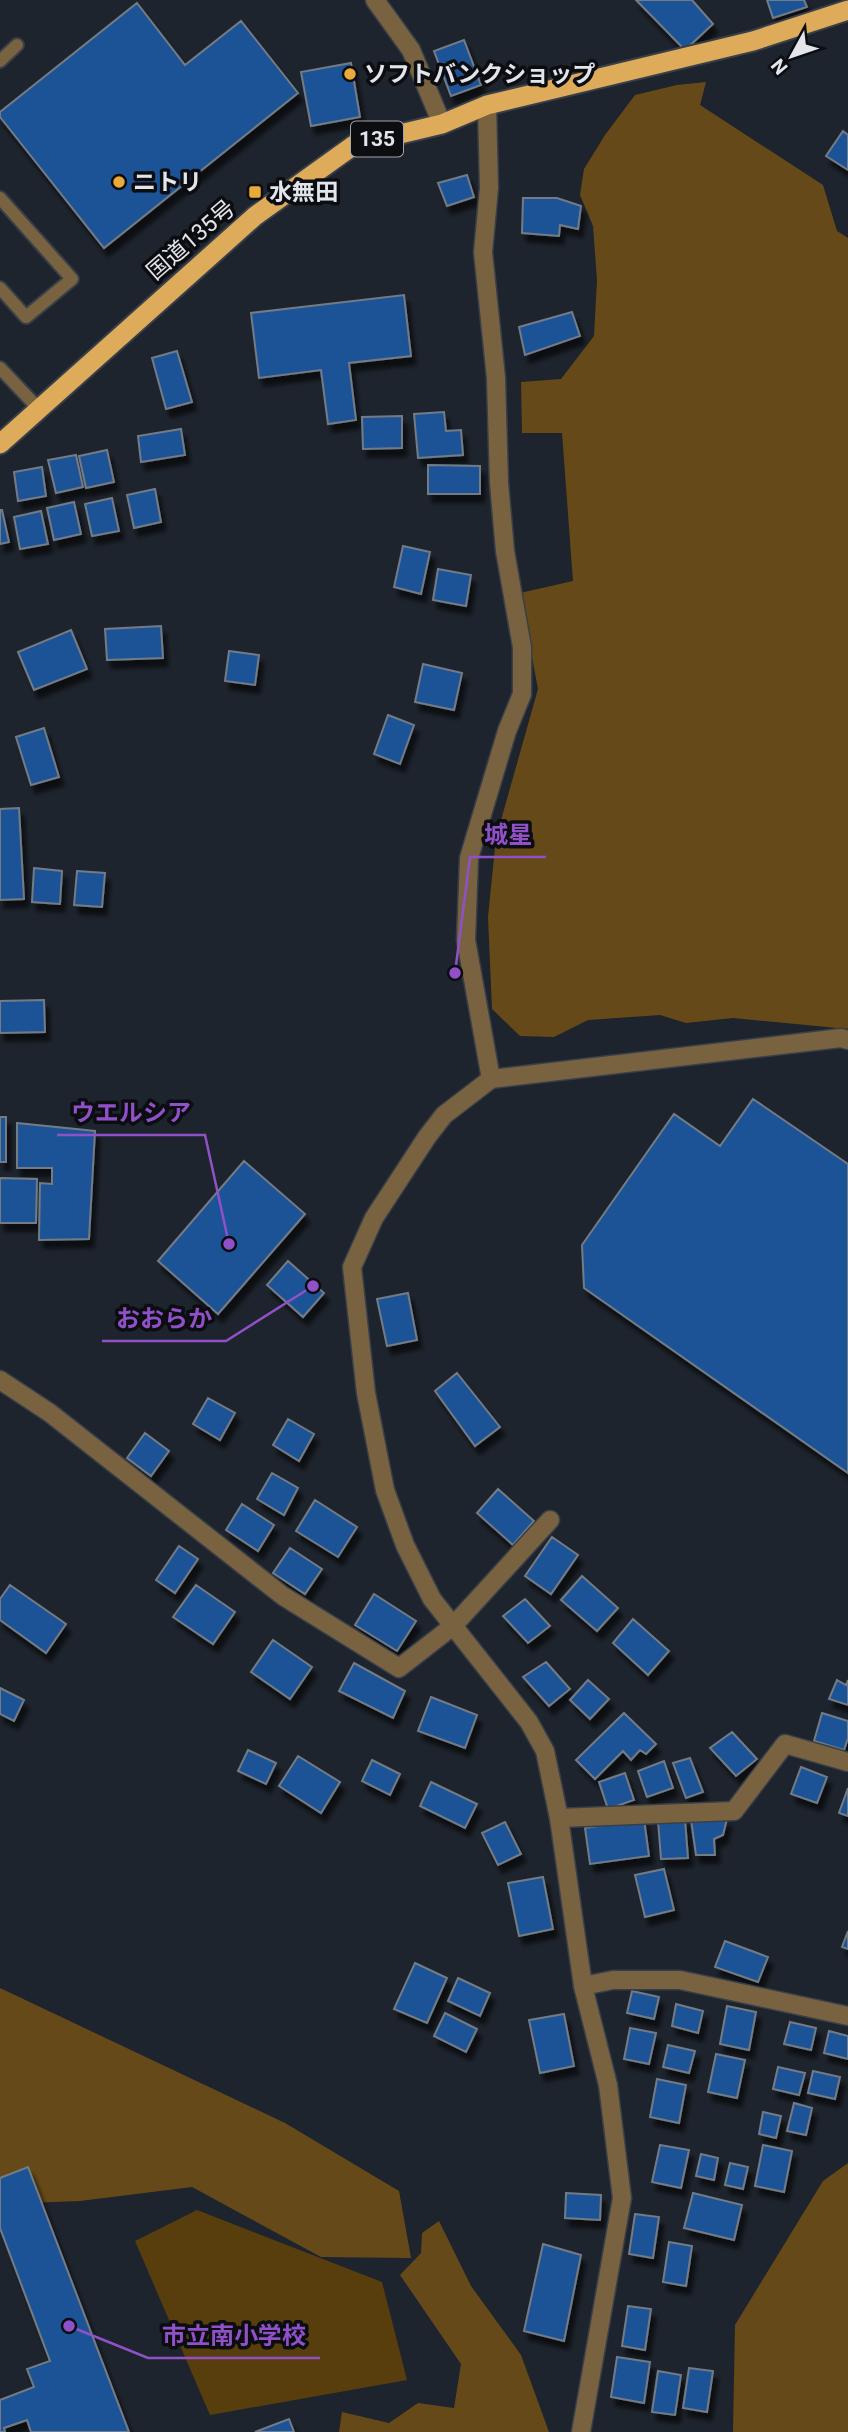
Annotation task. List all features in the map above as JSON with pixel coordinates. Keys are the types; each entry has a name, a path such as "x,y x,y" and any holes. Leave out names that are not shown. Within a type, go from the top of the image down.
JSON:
{"highway":[{"name":"国道135号","path":"0,444 256,216 354,145 442,124 487,105 752,41 848,10"}],"street":[{"path":"375,0 411,50 442,124"},
{"path":"487,105 489,188 483,252 496,378 499,483 505,551 522,647 522,694 506,731 469,858 466,940 491,1079"},
{"path":"581,2432 622,2198 608,2085 583,1986 559,1818 545,1751 529,1723 432,1599 405,1545 384,1490 366,1393 352,1267 374,1218 444,1115 491,1079 841,1038 848,1040"},
{"path":"0,1380 50,1413 284,1596 399,1668 453,1626 550,1520"},
{"path":"559,1818 734,1811 785,1744 848,1762"},
{"path":"583,1986 613,1980 680,1980 848,2016"}],"lane":[{"path":"0,43 17,46 0,61"},
{"path":"0,198 72,279 26,317 0,288"},
{"path":"0,369 38,408"}],"shaded area":[{"path":"706,82 700,105 823,185 837,231 848,238 848,1029 733,1018 686,1023 660,1015 588,1020 554,1037 520,1036 492,1009 488,917 496,838 538,689 520,593 573,581 562,433 522,433 521,382 561,379 594,336 597,280 593,226 580,195 584,169 635,95 677,85"},
{"path":"0,1988 285,2123 399,2191 411,2258 321,2257 192,2187 80,2201 0,2204"},
{"path":"848,2163 848,2432 733,2432 735,2325 823,2181"},
{"path":"197,2210 382,2282 407,2380 210,2415 135,2241"},
{"path":"439,2221 471,2286 521,2355 549,2432 339,2432 342,2412 389,2423 418,2403 454,2408 461,2364 400,2275 421,2253 422,2233"}],"building":[{"path":"636,0 692,0 713,24 685,50"},
{"path":"767,0 804,0 807,7 773,18"},
{"name":"ニトリ","path":"137,3 185,65 241,21 298,93 104,248 0,117 0,112"},
{"path":"464,40 481,85 451,96 434,51"},
{"path":"351,63 360,117 311,126 301,72"},
{"path":"843,131 848,135 848,170 826,156"},
{"path":"467,175 474,197 447,206 438,183"},
{"path":"523,198 557,198 581,206 578,229 560,225 559,236 522,233"},
{"path":"404,295 411,356 349,363 356,420 328,424 321,370 259,378 251,313"},
{"path":"572,312 580,336 525,355 519,327"},
{"path":"177,351 192,402 166,409 152,358"},
{"path":"444,412 446,431 461,430 463,455 418,458 414,414"},
{"path":"402,416 402,448 363,449 362,417"},
{"path":"181,429 185,455 141,462 138,436"},
{"path":"107,450 114,482 86,488 79,456"},
{"path":"76,455 83,487 56,493 48,460"},
{"path":"428,465 480,466 480,494 428,494"},
{"path":"42,467 46,496 18,501 14,472"},
{"path":"155,489 161,522 134,528 127,495"},
{"path":"112,498 119,531 92,536 85,504"},
{"path":"74,502 81,534 54,540 47,508"},
{"path":"0,510 9,542 0,544"},
{"path":"41,511 48,544 20,549 14,517"},
{"path":"403,546 430,552 421,594 394,587"},
{"path":"438,569 471,575 466,606 433,600"},
{"path":"161,626 163,658 107,660 105,629"},
{"path":"71,630 87,669 34,690 18,652"},
{"path":"229,651 259,655 255,685 225,681"},
{"path":"423,664 462,673 454,710 415,702"},
{"path":"388,715 414,725 400,764 374,754"},
{"path":"44,728 59,777 31,785 16,737"},
{"path":"19,808 24,899 0,900 0,809"},
{"path":"34,868 62,871 60,904 32,902"},
{"path":"77,871 105,873 102,907 74,905"},
{"path":"44,1000 45,1032 0,1033 0,1001"},
{"path":"753,1099 848,1164 848,1473 584,1288 582,1245 674,1114 720,1146"},
{"path":"0,1117 6,1117 6,1162 0,1162"},
{"path":"17,1123 95,1131 89,1239 39,1240 40,1183 52,1184 52,1168 17,1168"},
{"path":"244,1161 305,1214 218,1314 158,1261"},
{"path":"0,1178 37,1179 36,1223 0,1223"},
{"path":"288,1261 324,1293 303,1317 267,1285"},
{"path":"408,1293 417,1340 387,1346 377,1299"},
{"path":"457,1373 500,1427 475,1446 435,1391"},
{"path":"208,1398 235,1413 220,1440 193,1424"},
{"path":"288,1419 314,1434 299,1461 273,1445"},
{"path":"145,1433 169,1451 151,1476 127,1458"},
{"path":"272,1473 298,1488 284,1515 257,1499"},
{"path":"498,1489 534,1521 513,1545 477,1513"},
{"path":"315,1500 357,1527 338,1557 296,1531"},
{"path":"242,1504 274,1525 258,1551 226,1530"},
{"path":"552,1537 578,1555 551,1594 525,1576"},
{"path":"179,1546 198,1559 175,1593 156,1580"},
{"path":"290,1548 322,1569 305,1594 273,1573"},
{"path":"582,1576 618,1608 597,1631 561,1600"},
{"path":"10,1585 66,1624 46,1653 0,1620 0,1599"},
{"path":"196,1585 235,1612 213,1644 173,1617"},
{"path":"374,1594 416,1621 397,1651 355,1625"},
{"path":"525,1599 550,1626 528,1643 503,1616"},
{"path":"633,1619 669,1651 648,1675 613,1643"},
{"path":"273,1640 312,1667 290,1699 251,1672"},
{"path":"546,1662 570,1689 549,1706 523,1677"},
{"path":"354,1663 405,1691 393,1718 339,1691"},
{"path":"588,1680 609,1699 590,1719 570,1700"},
{"path":"837,1680 846,1685 848,1680 848,1705 829,1699"},
{"path":"0,1688 24,1700 14,1721 0,1714"},
{"path":"431,1697 477,1715 465,1748 418,1731"},
{"path":"624,1713 656,1744 646,1754 640,1750 631,1760 623,1751 595,1779 576,1760"},
{"path":"822,1713 848,1721 848,1738 844,1750 814,1741"},
{"path":"732,1732 757,1759 736,1776 710,1748"},
{"path":"248,1750 276,1763 266,1784 238,1771"},
{"path":"298,1756 340,1782 321,1813 279,1786"},
{"path":"690,1758 703,1792 686,1798 673,1763"},
{"path":"372,1760 400,1774 390,1795 362,1781"},
{"path":"664,1761 673,1788 647,1797 638,1771"},
{"path":"801,1767 827,1777 817,1803 791,1794"},
{"path":"625,1773 634,1800 608,1809 599,1782"},
{"path":"431,1782 477,1804 465,1828 420,1806"},
{"path":"848,1788 848,1816 839,1813"},
{"path":"644,1819 649,1856 590,1864 585,1828"},
{"path":"685,1819 688,1858 661,1859 658,1821"},
{"path":"727,1819 723,1835 714,1839 715,1855 696,1855 691,1820"},
{"path":"505,1822 521,1854 498,1865 482,1833"},
{"path":"664,1869 674,1910 645,1917 635,1875"},
{"path":"543,1877 553,1929 519,1936 508,1883"},
{"path":"848,1931 848,1949 842,1947"},
{"path":"725,1941 768,1957 758,1982 715,1967"},
{"path":"415,1963 447,1978 427,2023 394,2009"},
{"path":"458,1978 490,1993 480,2016 448,2001"},
{"path":"632,1991 659,1997 654,2019 627,2013"},
{"path":"676,2004 703,2011 698,2033 672,2026"},
{"path":"727,2006 756,2012 749,2050 720,2044"},
{"path":"445,2013 477,2029 466,2052 434,2036"},
{"path":"564,2014 574,2066 540,2073 529,2020"},
{"path":"790,2022 816,2028 811,2050 784,2044"},
{"path":"630,2028 656,2033 649,2064 624,2059"},
{"path":"829,2031 848,2036 848,2059 824,2053"},
{"path":"668,2045 695,2051 689,2073 663,2067"},
{"path":"716,2054 745,2060 737,2098 708,2092"},
{"path":"778,2067 805,2073 799,2095 773,2089"},
{"path":"813,2071 840,2077 835,2099 808,2093"},
{"path":"657,2079 686,2085 679,2123 650,2117"},
{"path":"794,2103 812,2108 806,2135 787,2131"},
{"path":"763,2112 781,2116 776,2138 759,2134"},
{"path":"660,2145 689,2150 681,2188 652,2182"},
{"path":"763,2145 792,2151 784,2192 755,2186"},
{"path":"701,2154 718,2158 714,2180 696,2176"},
{"path":"730,2163 748,2167 743,2189 725,2185"},
{"path":"28,2167 129,2432 31,2432 27,2420 0,2432 0,2400 34,2387 27,2369 50,2361 0,2228 0,2178"},
{"path":"566,2193 601,2195 600,2220 565,2218"},
{"path":"693,2193 742,2205 734,2240 684,2228"},
{"path":"635,2214 659,2217 653,2258 629,2254"},
{"path":"669,2242 692,2246 686,2286 663,2282"},
{"path":"543,2244 581,2255 564,2341 524,2331"},
{"path":"628,2306 651,2309 645,2350 622,2346"},
{"path":"617,2357 650,2362 644,2403 611,2397"},
{"path":"689,2368 713,2371 707,2412 683,2408"},
{"path":"658,2371 681,2375 675,2415 652,2412"},
{"path":"289,2419 294,2432 255,2432"}],"place":[{"name":"ソフトバンクショップ","path":"350,74"},
{"name":"ニトリ","path":"119,182"},
{"name":"水無田","path":"255,192"},
{"name":"城星","path":"455,973"},
{"name":"ウエルシア","path":"229,1244"},
{"name":"おおらか","path":"313,1286"},
{"name":"市立南小学校","path":"69,2326"}]}
